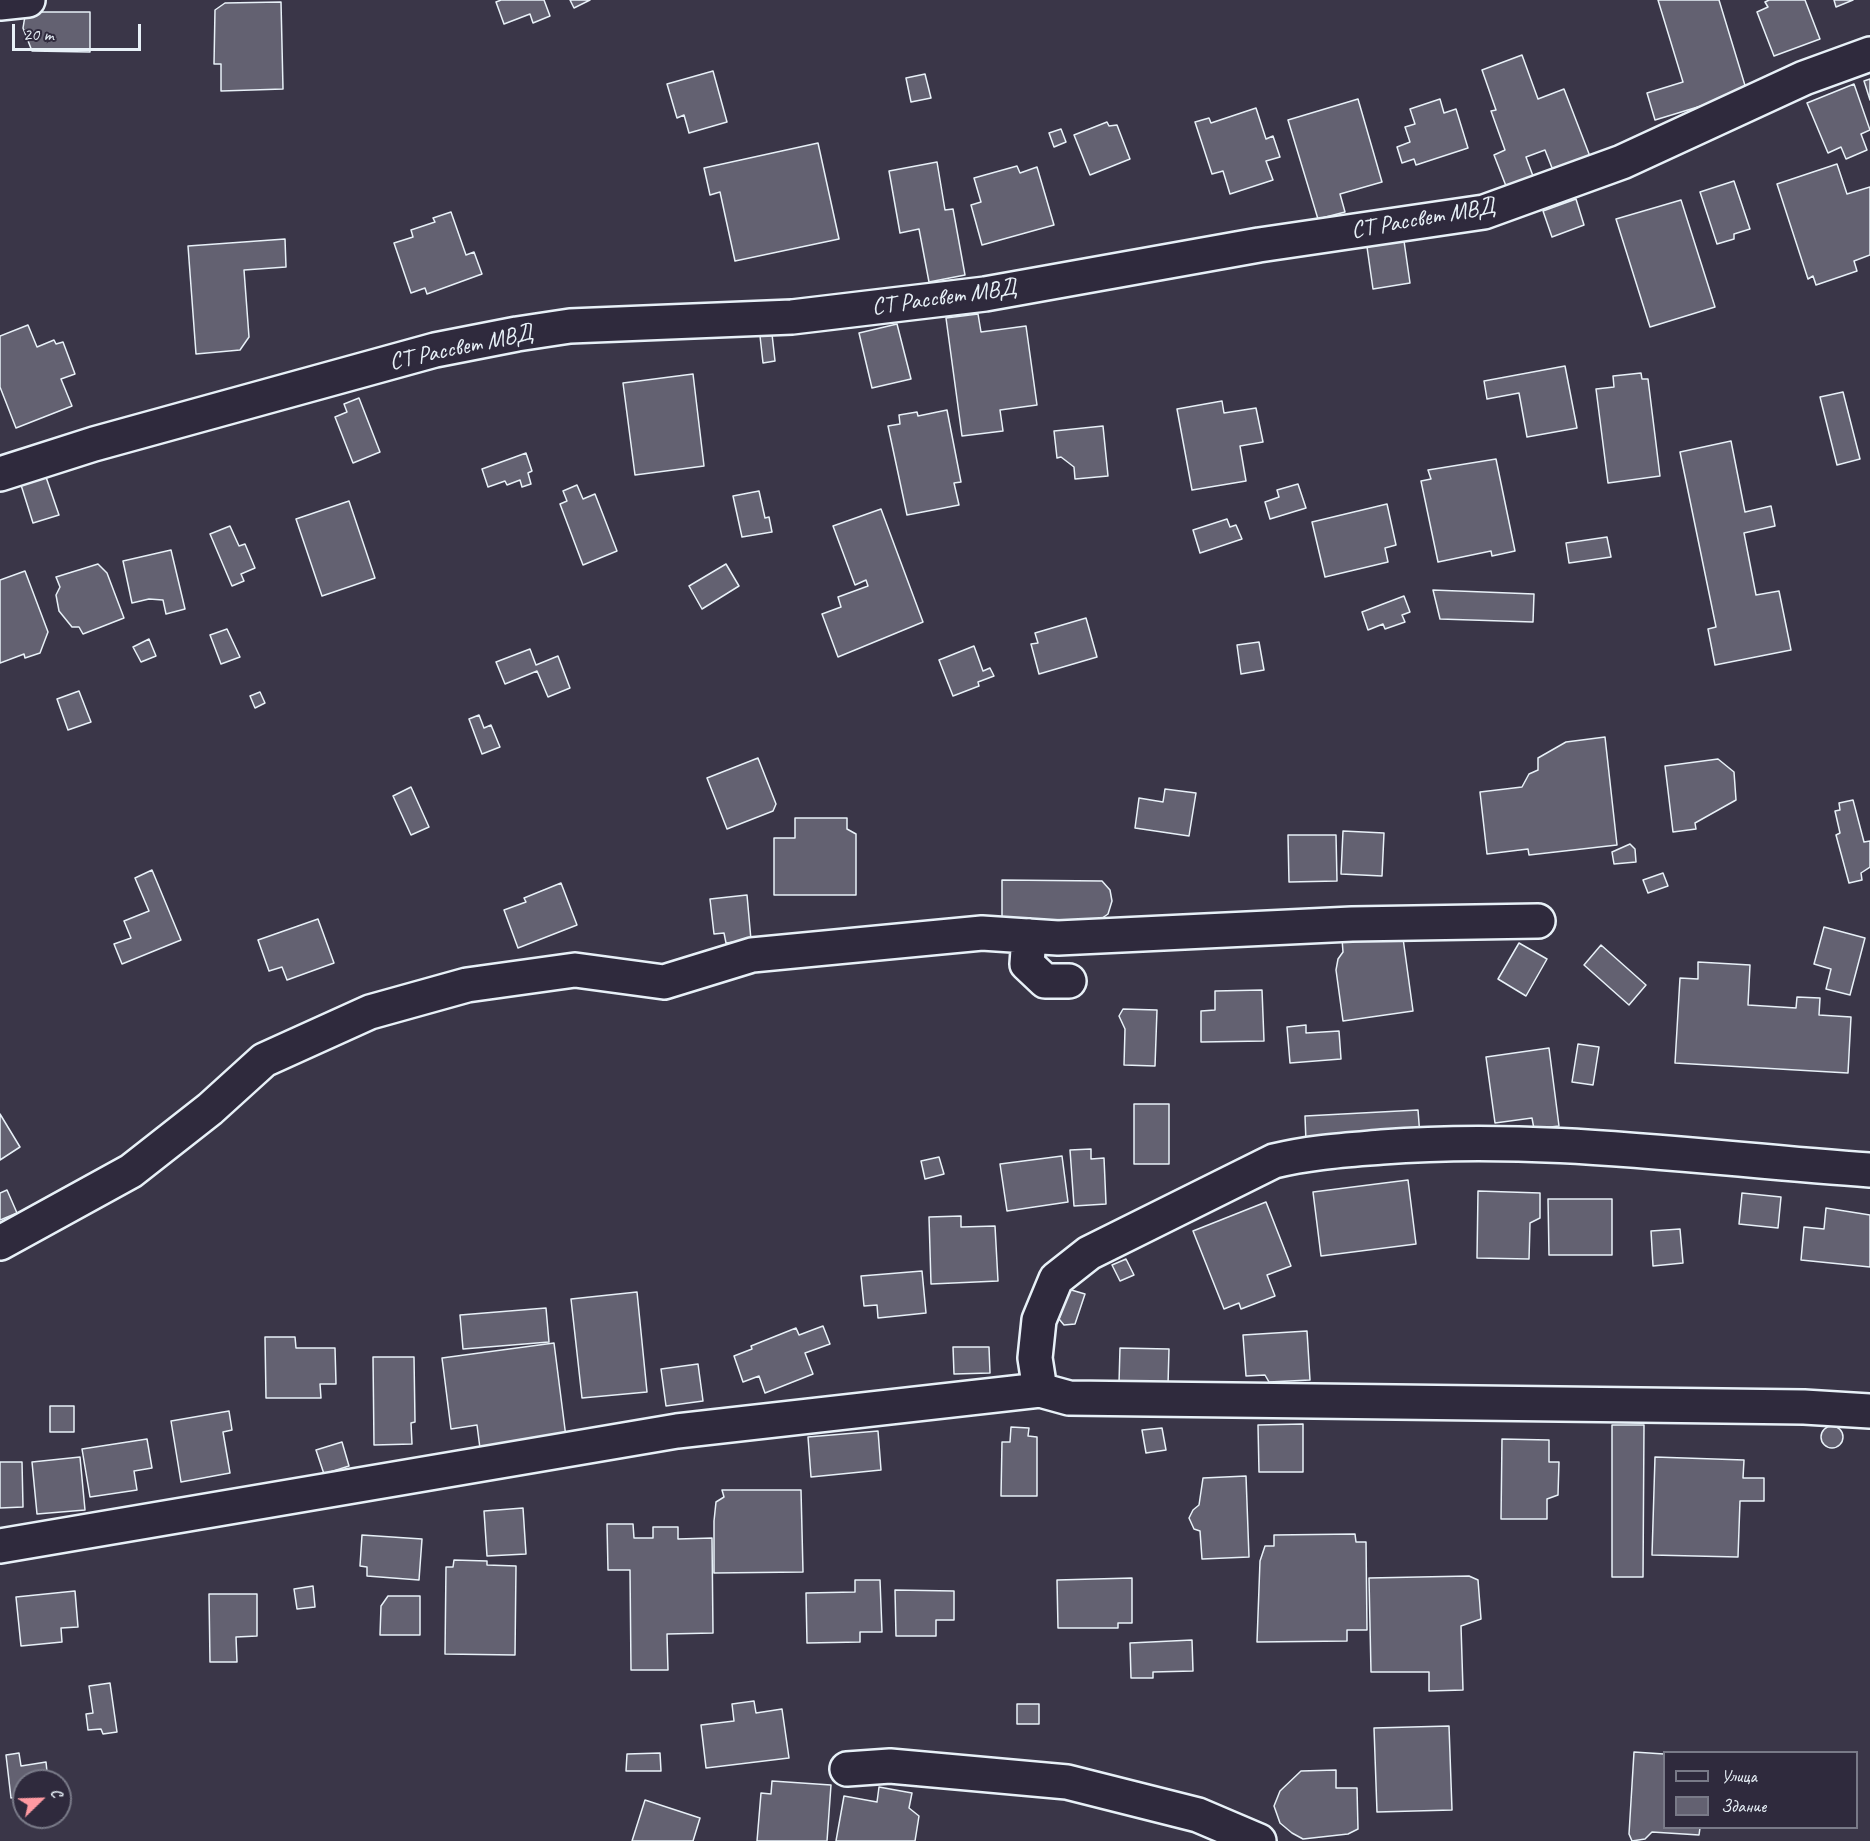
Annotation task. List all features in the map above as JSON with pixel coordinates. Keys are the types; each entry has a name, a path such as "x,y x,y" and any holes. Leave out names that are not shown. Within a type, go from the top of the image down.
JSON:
{"street":[{"path":"0,3 28,0"},
{"name":"СТ Рассвет МВД","path":"0,474 94,444 435,350 517,334 570,326 792,317 985,294 1259,245 1484,212 1622,162 1794,82 1870,54"},
{"path":"0,1243 131,1171 210,1108 264,1060 370,1012 467,985 575,970 664,982 752,955 982,933 1058,938 1407,922 1538,921"},
{"path":"1029,936 1027,964 1045,981 1069,981"},
{"path":"1040,1390 1035,1358 1039,1320 1056,1280 1089,1252 1274,1161 1315,1153 1414,1145 1487,1144 1673,1154 1870,1170"},
{"path":"0,1546 677,1431 1040,1390 1069,1398 1804,1407 1870,1411"},
{"path":"847,1769 890,1766 1067,1782 1198,1815 1259,1841"}],"building":[{"path":"544,0 550,16 533,23 530,14 504,24 496,2"},
{"path":"570,0 590,0 574,8"},
{"path":"1658,0 1719,0 1747,92 1655,120 1647,93 1683,82"},
{"path":"1805,0 1820,39 1774,56 1757,12 1768,7 1765,2"},
{"path":"1834,0 1853,0 1836,7"},
{"path":"281,2 283,89 221,91 221,64 214,64 215,10 225,3"},
{"path":"34,12 90,12 90,52 32,51 23,28 25,16"},
{"path":"1522,55 1538,99 1564,89 1591,159 1554,173 1545,150 1526,157 1533,176 1506,186 1494,155 1505,150 1491,111 1496,110 1482,70"},
{"path":"713,71 727,122 689,133 684,115 677,118 667,84"},
{"path":"925,74 931,98 911,102 906,78"},
{"path":"1870,79 1870,100 1864,81"},
{"path":"1854,84 1870,130 1861,134 1867,150 1846,159 1841,147 1828,153 1807,103"},
{"path":"1358,99 1382,182 1340,194 1345,212 1318,219 1288,120"},
{"path":"1440,99 1444,113 1456,109 1468,148 1416,165 1414,159 1402,163 1397,147 1410,142 1405,127 1415,124 1410,109"},
{"path":"1256,108 1266,139 1273,136 1280,157 1266,161 1273,180 1230,194 1223,171 1212,174 1195,122 1209,118 1211,123"},
{"path":"1107,122 1109,126 1117,125 1130,159 1090,175 1074,135"},
{"path":"1061,129 1066,142 1054,147 1049,133"},
{"path":"818,143 839,239 735,261 720,192 710,195 704,168"},
{"path":"937,162 945,210 953,209 965,275 929,282 919,229 900,233 889,171"},
{"path":"1837,164 1847,194 1870,187 1870,255 1854,261 1857,271 1816,285 1813,276 1808,279 1777,184"},
{"path":"1017,166 1020,173 1037,167 1054,225 982,245 971,205 981,202 974,178"},
{"path":"1734,181 1750,229 1734,234 1734,239 1717,244 1700,192"},
{"path":"1576,199 1584,225 1552,237 1543,211"},
{"path":"1681,200 1715,307 1650,327 1616,219"},
{"path":"451,212 466,255 474,252 482,274 427,294 425,288 411,293 394,243 413,237 411,230 435,222 433,218"},
{"path":"285,239 286,267 244,270 249,337 240,350 196,354 188,246"},
{"path":"1404,241 1410,283 1373,289 1367,247"},
{"path":"978,314 981,332 1026,326 1037,405 1000,410 1003,431 962,436 946,318"},
{"path":"897,324 911,379 872,388 859,333"},
{"path":"28,325 37,347 54,340 56,344 63,342 75,374 61,379 72,406 16,428 0,387 0,336"},
{"path":"772,334 775,361 763,363 760,336"},
{"path":"1565,366 1577,428 1527,437 1519,393 1487,399 1484,381"},
{"path":"1641,373 1642,379 1648,379 1660,476 1608,483 1596,389 1614,387 1613,376"},
{"path":"693,374 704,466 635,475 623,383"},
{"path":"1843,392 1860,459 1837,465 1820,397"},
{"path":"359,398 380,452 353,463 335,417 347,412 344,404"},
{"path":"1222,401 1224,413 1256,408 1263,442 1240,446 1246,481 1192,490 1177,409"},
{"path":"947,410 961,482 954,483 959,505 907,515 888,426 900,424 899,415 917,412 918,416"},
{"path":"1103,426 1108,476 1075,479 1074,467 1061,457 1057,458 1054,431"},
{"path":"1731,441 1745,512 1771,506 1775,526 1744,533 1756,595 1779,591 1791,650 1715,665 1708,629 1716,627 1680,452"},
{"path":"526,453 532,471 528,473 531,484 522,487 520,480 507,485 505,481 488,487 482,469"},
{"path":"1496,459 1515,551 1492,556 1491,551 1438,562 1421,481 1431,479 1428,470"},
{"path":"46,477 59,515 33,523 21,485"},
{"path":"1298,484 1306,508 1270,519 1265,502 1279,497 1277,490"},
{"path":"577,485 583,499 595,494 617,551 583,565 560,504 567,501 563,491"},
{"path":"759,491 765,518 769,517 772,532 742,537 733,496"},
{"path":"349,501 375,578 322,596 296,519"},
{"path":"1387,504 1396,545 1385,548 1388,562 1325,577 1312,522"},
{"path":"881,509 923,622 838,657 822,614 841,607 838,597 868,586 866,580 855,585 833,526"},
{"path":"1227,519 1230,527 1236,525 1242,539 1200,553 1193,530"},
{"path":"230,526 239,546 245,544 255,568 241,574 244,581 232,586 210,534"},
{"path":"1607,537 1611,557 1569,563 1566,543"},
{"path":"171,550 185,609 166,614 163,600 149,599 132,603 123,561"},
{"path":"98,564 107,573 124,618 83,634 79,627 72,627 59,611 56,595 60,587 56,577"},
{"path":"726,564 739,586 702,609 689,586"},
{"path":"25,571 48,632 40,653 25,658 24,654 0,663 0,580"},
{"path":"1433,590 1534,594 1533,622 1440,619"},
{"path":"1404,596 1410,612 1402,615 1405,622 1385,629 1383,624 1368,630 1362,612"},
{"path":"1086,618 1097,657 1039,674 1031,644 1038,643 1035,633"},
{"path":"227,629 240,657 221,664 210,635"},
{"path":"149,639 156,656 141,662 133,647"},
{"path":"1259,642 1264,670 1241,674 1237,645"},
{"path":"974,646 983,671 990,668 994,676 978,682 979,686 953,696 939,660"},
{"path":"530,649 536,665 558,656 570,688 548,697 537,671 505,684 496,662"},
{"path":"79,691 91,722 68,730 57,699"},
{"path":"260,692 265,703 255,708 250,696"},
{"path":"479,715 484,728 491,725 500,747 482,754 469,719"},
{"path":"1605,737 1617,845 1529,855 1528,849 1487,854 1480,792 1522,787 1529,774 1538,770 1538,758 1566,742"},
{"path":"758,758 776,804 773,811 727,829 707,778"},
{"path":"1718,759 1734,772 1736,800 1695,823 1696,829 1673,832 1665,766"},
{"path":"411,787 429,827 411,835 393,796"},
{"path":"1165,789 1196,793 1189,836 1135,828 1139,798 1163,802"},
{"path":"1853,800 1864,842 1870,841 1870,867 1861,873 1862,880 1849,883 1836,835 1840,833 1835,811 1840,810 1839,803"},
{"path":"795,818 847,818 847,829 856,834 856,895 774,895 774,838 795,838"},
{"path":"1343,831 1384,833 1382,876 1341,874"},
{"path":"1288,835 1336,835 1337,881 1289,882"},
{"path":"1630,844 1635,849 1636,862 1614,864 1612,852"},
{"path":"152,870 181,940 122,964 114,944 131,938 124,921 149,911 135,878"},
{"path":"1663,873 1668,886 1648,893 1643,880"},
{"path":"1002,880 1102,881 1110,890 1112,901 1108,914 1098,921 1002,920"},
{"path":"561,883 577,925 518,948 504,910 526,902 524,898"},
{"path":"747,895 751,940 726,943 724,933 714,934 710,899"},
{"path":"318,919 334,963 287,980 282,967 269,971 258,940"},
{"path":"1824,927 1865,938 1850,995 1826,989 1831,969 1814,964"},
{"path":"1402,931 1413,1011 1343,1021 1336,970 1338,959 1343,952 1342,939"},
{"path":"1519,943 1547,959 1526,996 1498,979"},
{"path":"1601,945 1646,985 1629,1005 1584,965"},
{"path":"1698,962 1750,965 1748,1005 1796,1008 1797,997 1820,998 1819,1015 1851,1017 1848,1073 1675,1063 1680,978 1698,979"},
{"path":"1262,990 1264,1041 1201,1042 1201,1011 1215,1010 1215,991"},
{"path":"1123,1009 1157,1010 1155,1066 1124,1065 1125,1029 1119,1016"},
{"path":"1306,1025 1306,1033 1339,1031 1341,1059 1290,1063 1287,1027"},
{"path":"1578,1044 1599,1047 1593,1085 1572,1082"},
{"path":"1549,1048 1559,1126 1534,1129 1532,1118 1495,1123 1486,1057"},
{"path":"1134,1104 1169,1104 1169,1164 1134,1164"},
{"path":"1418,1110 1420,1136 1306,1142 1305,1116"},
{"path":"0,1114 20,1147 0,1160"},
{"path":"1091,1149 1091,1159 1104,1158 1106,1204 1074,1206 1070,1150"},
{"path":"1062,1156 1068,1202 1007,1211 1000,1164"},
{"path":"939,1157 944,1174 925,1179 921,1161"},
{"path":"1408,1180 1416,1244 1321,1256 1313,1192"},
{"path":"7,1190 17,1213 0,1220 0,1193"},
{"path":"1478,1191 1540,1193 1540,1218 1530,1223 1529,1259 1477,1258"},
{"path":"1742,1193 1781,1197 1778,1228 1739,1224"},
{"path":"1548,1199 1612,1199 1612,1255 1549,1255"},
{"path":"1266,1202 1291,1266 1267,1275 1275,1296 1241,1309 1239,1303 1224,1309 1193,1231"},
{"path":"1826,1208 1870,1215 1870,1267 1801,1260 1804,1227 1824,1229"},
{"path":"961,1216 961,1227 995,1226 998,1281 931,1284 929,1217"},
{"path":"1680,1229 1683,1263 1653,1266 1651,1231"},
{"path":"1126,1259 1134,1275 1120,1281 1112,1265"},
{"path":"922,1271 926,1313 878,1318 877,1305 864,1306 861,1276"},
{"path":"1068,1289 1085,1294 1075,1324 1064,1325 1059,1319"},
{"path":"637,1292 647,1392 582,1398 571,1299"},
{"path":"546,1308 549,1342 463,1349 460,1315"},
{"path":"823,1326 830,1344 805,1353 813,1374 765,1393 759,1376 743,1382 734,1356 752,1349 751,1346 796,1328 799,1335"},
{"path":"1307,1331 1310,1380 1269,1382 1265,1375 1246,1376 1243,1335"},
{"path":"265,1337 295,1337 296,1348 335,1348 336,1384 320,1384 321,1398 266,1398"},
{"path":"554,1343 567,1445 481,1456 477,1425 451,1429 442,1358"},
{"path":"953,1347 989,1347 990,1373 954,1374"},
{"path":"1120,1348 1169,1349 1168,1385 1119,1383"},
{"path":"373,1357 414,1357 415,1422 411,1423 412,1444 374,1445"},
{"path":"698,1364 703,1401 666,1406 661,1369"},
{"path":"50,1406 74,1406 74,1432 50,1432"},
{"path":"229,1411 232,1430 223,1432 230,1473 181,1482 171,1421"},
{"path":"1303,1424 1303,1472 1259,1472 1258,1425"},
{"path":"1612,1425 1644,1425 1643,1577 1612,1577"},
{"path":"1832,1426 1840,1429 1843,1437 1840,1445 1832,1448 1824,1445 1821,1437 1824,1429"},
{"path":"1011,1427 1029,1428 1028,1436 1037,1437 1037,1496 1001,1496 1002,1442 1010,1442"},
{"path":"1162,1428 1166,1450 1146,1453 1142,1430"},
{"path":"878,1431 881,1470 811,1477 808,1437"},
{"path":"147,1439 152,1468 134,1471 137,1490 90,1497 82,1449"},
{"path":"1502,1439 1549,1440 1549,1462 1559,1462 1558,1495 1547,1499 1547,1519 1501,1519"},
{"path":"342,1442 349,1466 324,1474 316,1450"},
{"path":"80,1457 85,1510 37,1514 32,1462"},
{"path":"1655,1457 1744,1460 1743,1478 1764,1478 1764,1501 1740,1501 1738,1557 1652,1555"},
{"path":"0,1462 22,1462 23,1507 0,1508"},
{"path":"1246,1476 1249,1557 1202,1559 1200,1531 1194,1529 1189,1518 1199,1505 1203,1478"},
{"path":"722,1490 801,1490 803,1572 714,1573 714,1521 716,1502 724,1497"},
{"path":"523,1508 526,1554 487,1556 484,1511"},
{"path":"607,1524 633,1524 634,1538 653,1538 653,1527 678,1527 678,1539 712,1538 713,1633 667,1634 668,1670 631,1670 630,1570 608,1570"},
{"path":"1355,1534 1356,1542 1366,1542 1367,1630 1347,1630 1347,1641 1257,1642 1260,1561 1265,1546 1274,1546 1274,1535"},
{"path":"362,1535 422,1539 419,1580 367,1576 367,1567 360,1566"},
{"path":"454,1560 487,1561 487,1565 516,1566 515,1655 445,1654 446,1567 453,1567"},
{"path":"1469,1576 1478,1580 1481,1619 1461,1626 1463,1690 1429,1691 1429,1672 1371,1672 1369,1578"},
{"path":"1132,1578 1132,1623 1118,1623 1118,1628 1058,1628 1057,1580"},
{"path":"855,1580 880,1580 882,1632 860,1632 860,1642 807,1643 806,1593 855,1592"},
{"path":"313,1586 315,1607 297,1609 294,1589"},
{"path":"895,1590 954,1591 954,1620 936,1620 936,1636 896,1636"},
{"path":"75,1591 78,1627 61,1628 62,1642 21,1646 16,1597"},
{"path":"209,1594 257,1594 257,1636 236,1637 237,1662 210,1662"},
{"path":"388,1596 420,1596 420,1635 380,1635 381,1606"},
{"path":"1192,1640 1193,1671 1153,1672 1153,1678 1131,1678 1130,1643"},
{"path":"110,1683 117,1732 103,1734 101,1729 88,1730 86,1714 93,1713 89,1686"},
{"path":"754,1701 756,1713 782,1709 789,1758 706,1768 701,1725 734,1721 732,1704"},
{"path":"1017,1704 1039,1704 1039,1724 1017,1724"},
{"path":"1449,1726 1452,1810 1377,1812 1374,1728"},
{"path":"1634,1752 1663,1754 1663,1829 1700,1829 1699,1835 1652,1832 1645,1839 1632,1841 1629,1834"},
{"path":"19,1753 21,1766 46,1762 47,1769 12,1769 11,1798 6,1755"},
{"path":"660,1753 661,1771 626,1771 627,1754"},
{"path":"1336,1770 1336,1788 1357,1788 1358,1829 1348,1834 1303,1839 1280,1823 1274,1806 1280,1791 1301,1771"},
{"path":"772,1781 831,1785 827,1841 757,1841 761,1793 771,1794"},
{"path":"879,1787 912,1793 909,1808 919,1816 915,1841 836,1841 844,1796 877,1802"},
{"path":"645,1800 700,1818 693,1841 632,1841"}]}
